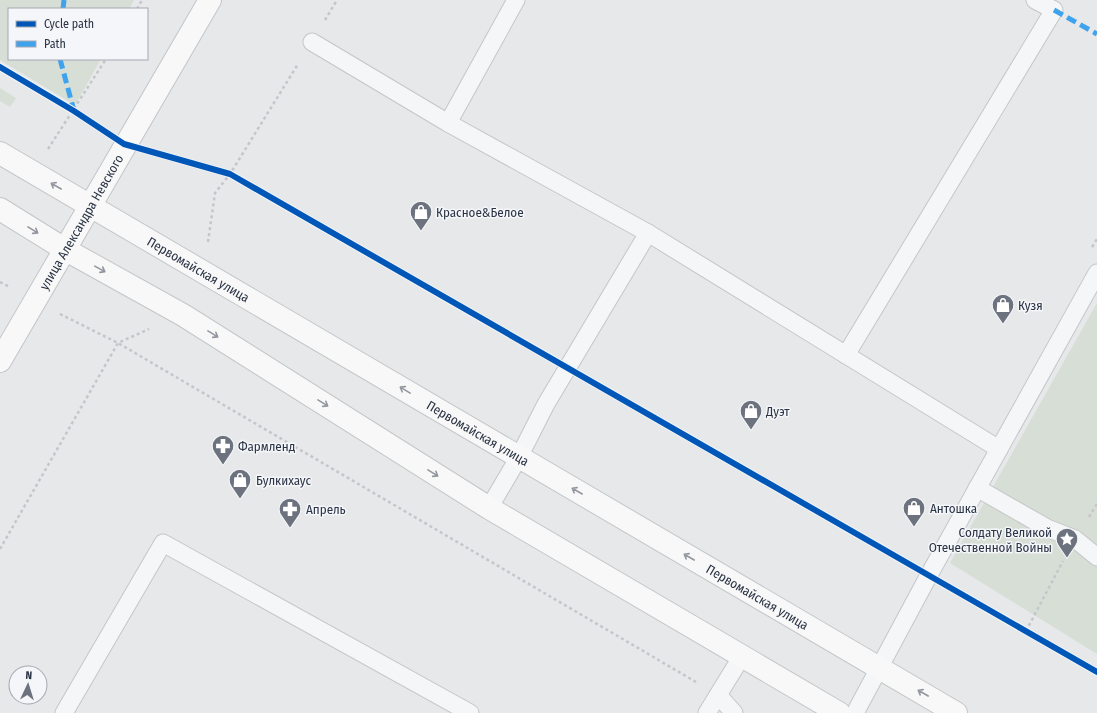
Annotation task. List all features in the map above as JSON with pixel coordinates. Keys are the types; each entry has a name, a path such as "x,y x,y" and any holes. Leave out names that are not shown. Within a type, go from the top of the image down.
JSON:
{"main road":[{"name":"улица Александра Невского","path":"0,360 66,250 210,0"},
{"name":"Первомайская улица","path":"0,153 956,713"},
{"path":"0,209 66,250 183,315 489,508 839,713"}],"lane":[{"path":"448,122 516,0"},
{"path":"846,355 1054,10 1036,0"},
{"path":"312,42 448,122 648,233 999,449"},
{"path":"489,508 519,457 546,404 648,233"},
{"path":"855,713 977,488 1097,273"},
{"path":"977,488 1047,528 1075,539 1097,557"},
{"path":"64,713 163,543 470,713"},
{"path":"707,713 742,656"},
{"path":"718,695 734,713"}],"path":[{"path":"230,174 337,0"},
{"path":"74,111 105,60"},
{"path":"67,107 80,115"},
{"path":"222,172 237,178"},
{"path":"0,282 35,302 118,343 718,695"},
{"path":"0,549 118,343"},
{"path":"1026,631 1075,539"},
{"path":"1020,627 1033,635"}],"shaded area":[{"path":"0,0 134,0 130,8 8,8 8,60 100,60 75,105 0,60"},
{"path":"0,88 16,98 10,107 0,101"},
{"path":"1097,303 1097,654 950,563"}],"marked path":[{"path":"63,8 64,0"},
{"path":"1054,10 1097,34"},
{"path":"60,60 74,111"}],"cycle path":[{"path":"0,67 74,111 124,144 230,174 1097,672"}],"place":[{"name":"Красное&Белое","path":"421,232"},
{"name":"Кузя","path":"1003,324"},
{"name":"Дуэт","path":"751,430"},
{"name":"Фармленд","path":"223,466"},
{"name":"Булкихаус","path":"240,500"},
{"name":"Апрель","path":"290,528"},
{"name":"Антошка","path":"914,528"},
{"name":"Солдату Великой Отечественной Войны","path":"1067,558"}]}
